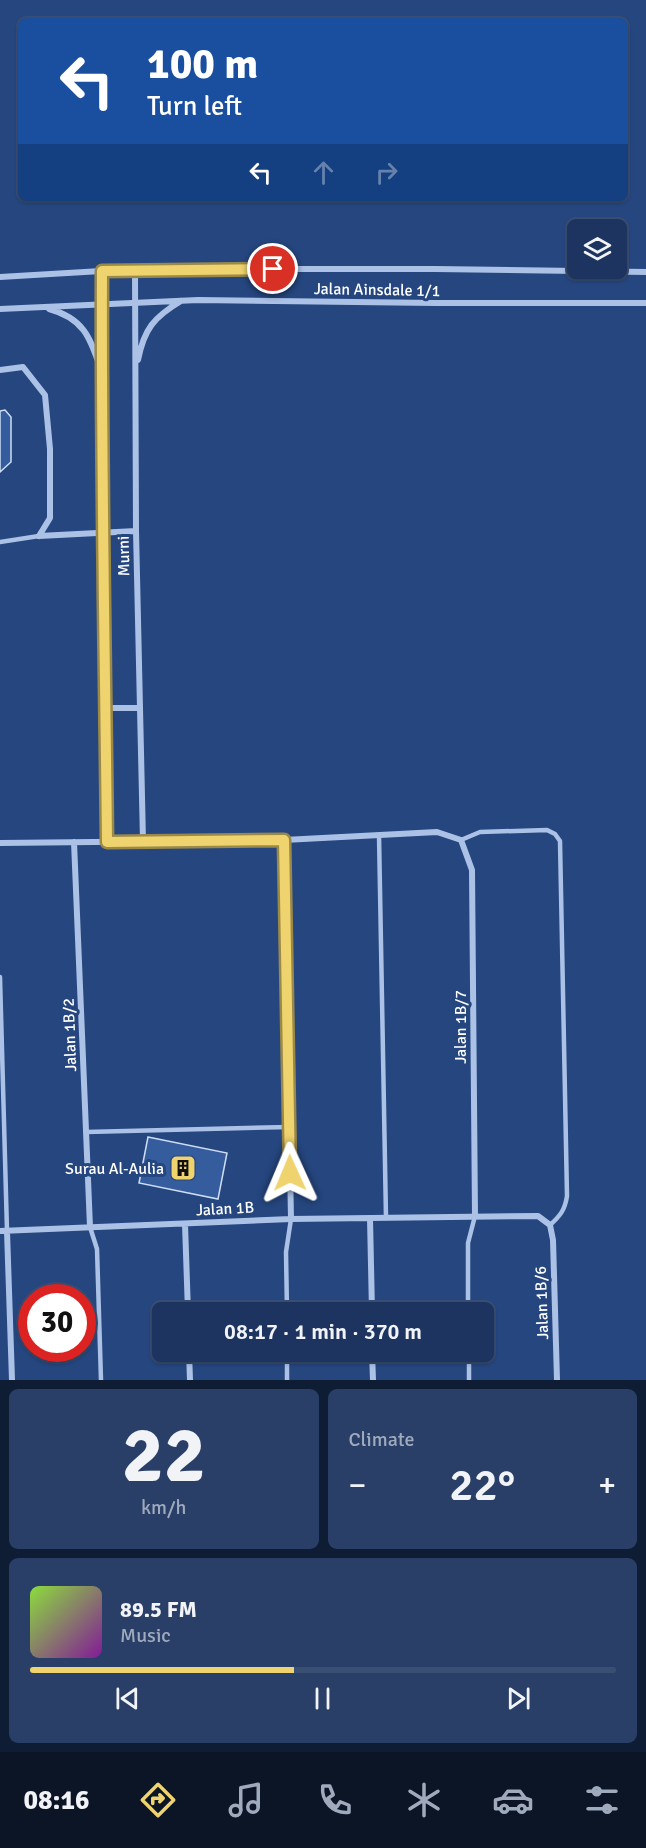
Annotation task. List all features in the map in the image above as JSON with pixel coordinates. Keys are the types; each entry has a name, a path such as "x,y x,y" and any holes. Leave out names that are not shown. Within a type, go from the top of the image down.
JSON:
{"street":[{"name":"Jalan Ainsdale 1/1","path":"0,277 135,269 646,272"},
{"name":"Murni","path":"135,269 136,531 142,841"},
{"name":"Murni","path":"102,271 102,533 107,842"},
{"name":"Jalan Ainsdale 1/1","path":"0,309 183,300 646,303"},
{"path":"136,372 142,338 155,320 183,300"},
{"path":"43,308 67,315 81,325 92,343 102,374"},
{"path":"0,370 23,367 45,394 50,449 50,518 39,536"},
{"path":"39,536 136,531"},
{"path":"105,708 140,708"},
{"path":"0,843 284,840 436,832 461,840"},
{"path":"284,840 291,1219"},
{"name":"Jalan 1B/7","path":"461,840 472,870 475,1216"},
{"name":"Jalan 1B/2","path":"74,842 90,1227"},
{"name":"Jalan 1B","path":"4,1231 291,1219 475,1216 538,1216 550,1225"},
{"path":"370,1218 372,1302"},
{"path":"185,1224 188,1302"},
{"name":"Jalan 1B/6","path":"550,1225 553,1240 557,1380"},
{"path":"4,1231 12,1380"},
{"path":"189,1362 190,1380"},
{"path":"372,1362 373,1380"}],"lane":[{"path":"0,542 39,536"},
{"path":"461,840 480,832 547,830 555,834 560,841 567,1196 565,1207 550,1225"},
{"path":"379,835 386,1218"},
{"path":"0,977 4,1231"},
{"path":"86,1132 289,1127"},
{"path":"468,1302 468,1243 475,1216"},
{"path":"286,1302 286,1252 291,1219"},
{"path":"90,1227 97,1249 101,1380"},
{"path":"287,1362 287,1380"},
{"path":"468,1362 469,1380"}],"building":[{"path":"5,410 11,417 11,462 0,472 0,411"},
{"name":"Surau Al-Aulia","path":"148,1137 227,1153 218,1199 139,1183"}],"place":[{"name":"Surau Al-Aulia","path":"183,1168"}],"route":[{"path":"273,269 102,271 102,533 107,842 284,840 290,1173"}]}
